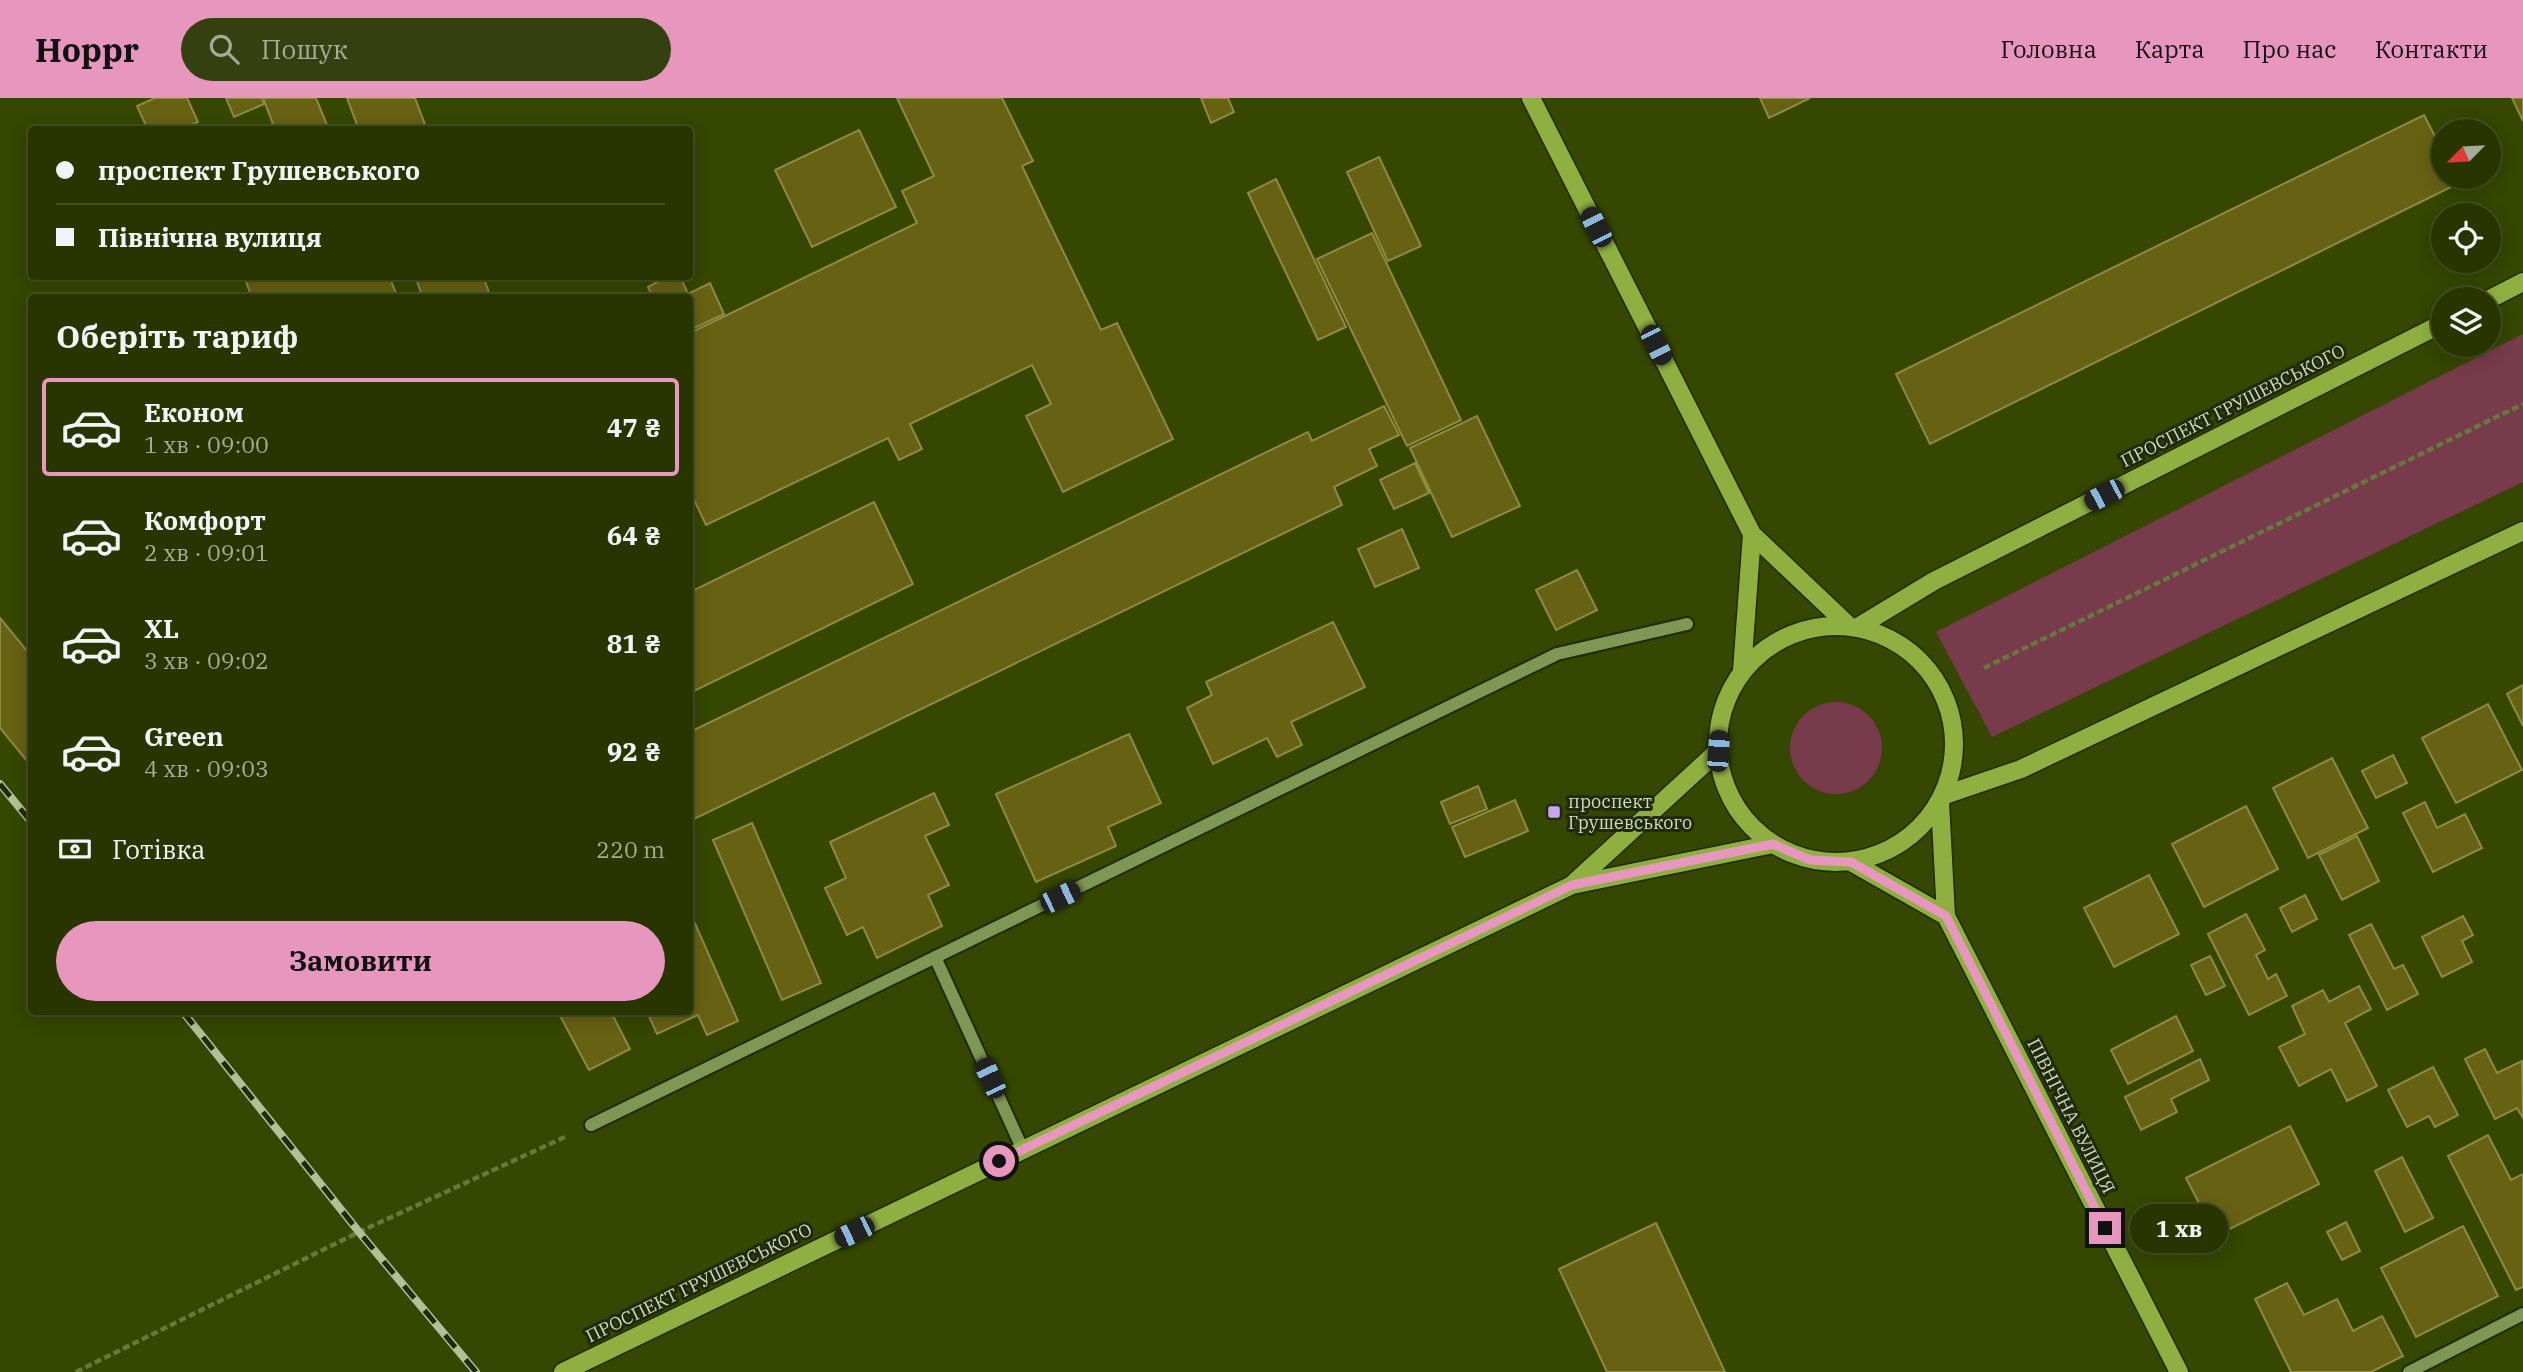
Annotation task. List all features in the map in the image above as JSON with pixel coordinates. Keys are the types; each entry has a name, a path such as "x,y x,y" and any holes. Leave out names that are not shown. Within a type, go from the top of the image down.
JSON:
{"main road":[{"path":"1531,98 1752,534 1853,627"},
{"path":"2501,293 2523,282"},
{"name":"ПРОСПЕКТ ГРУШЕВСЬКОГО","path":"1853,627 1934,581 2431,329"},
{"path":"1941,799 2021,769 2523,531"},
{"path":"1742,671 1752,534"},
{"path":"1853,627 1885,637 1917,659 1941,690 1953,727 1952,766 1941,799 1923,825 1902,842 1878,855 1851,862 1810,860 1773,844 1751,827 1734,804 1723,779 1718,751 1719,723 1728,695 1742,671 1772,644 1809,629 1853,627"},
{"name":"ПРОСПЕКТ ГРУШЕВСЬКОГО","path":"1572,885 1718,751"},
{"name":"ПІВНІЧНА ВУЛИЦЯ","path":"1941,799 1946,916 2179,1372"},
{"name":"ПРОСПЕКТ ГРУШЕВСЬКОГО","path":"563,1372 1572,885 1773,844"},
{"path":"1851,862 1946,916"}],"street":[{"path":"591,1125 1557,654 1687,624"},
{"path":"935,957 1023,1150"},
{"path":"2409,1372 2523,1314"}],"path":[{"path":"1984,668 2523,404"},
{"path":"76,1372 359,1232 591,1125"}],"shaded area":[{"path":"2523,334 2523,482 1992,737 1936,632 2478,357 2501,357 2501,345"},
{"path":"1836,702 1853,706 1868,716 1878,731 1882,748 1878,765 1868,780 1853,790 1836,794 1819,790 1804,780 1794,765 1790,748 1794,731 1804,716 1819,706"}],"building":[{"path":"155,98 187,98 198,122 190,126 146,126 137,106"},
{"path":"226,98 262,98 264,104 234,117"},
{"path":"263,98 316,98 327,126 268,126 273,124"},
{"path":"347,98 415,98 426,126 358,126"},
{"path":"897,98 1002,98 1033,161 1022,166 1101,330 1117,323 1173,439 1063,492 1026,416 1051,404 1032,365 910,424 922,449 899,460 888,438 706,525 693,497 693,332 917,223 902,191 934,176"},
{"path":"1201,98 1228,98 1234,112 1211,123"},
{"path":"1760,98 1810,98 1769,118"},
{"path":"2512,98 2523,98 2523,121"},
{"path":"2424,115 2431,129 2431,189 2447,189 1930,444 1896,374"},
{"path":"859,130 896,207 812,247 775,170"},
{"path":"1379,157 1421,246 1388,261 1347,172"},
{"path":"1276,179 1346,327 1318,340 1248,193"},
{"path":"1372,233 1461,420 1407,446 1317,259"},
{"path":"245,280 391,280 396,294 251,294"},
{"path":"416,280 484,280 490,294 422,294"},
{"path":"661,280 682,280 688,294 651,294 648,287"},
{"path":"710,283 724,314 693,329 693,294 688,294"},
{"path":"1384,406 1399,435 1369,449 1377,466 1334,487 1342,505 693,820 693,731 1308,432 1312,441"},
{"path":"1477,416 1520,506 1452,537 1410,448"},
{"path":"1415,463 1429,493 1394,509 1380,480"},
{"path":"874,502 913,584 693,692 693,591"},
{"path":"1402,529 1419,568 1375,587 1358,549"},
{"path":"1577,570 1597,610 1556,630 1536,590"},
{"path":"0,618 28,652 28,762 0,728"},
{"path":"1333,622 1365,687 1291,722 1302,745 1277,757 1267,738 1213,764 1187,708 1212,695 1206,682"},
{"path":"2523,685 2523,726 2507,694"},
{"path":"2488,704 2522,770 2456,803 2422,738"},
{"path":"1129,734 1161,803 1108,827 1116,846 1036,882 996,794"},
{"path":"2393,755 2407,783 2376,798 2362,771"},
{"path":"2332,758 2368,828 2308,858 2273,788"},
{"path":"1478,786 1487,809 1450,824 1441,802"},
{"path":"934,793 949,825 925,836 949,885 928,895 942,926 877,958 863,927 847,935 825,888 846,878 830,842"},
{"path":"1515,800 1528,831 1465,857 1452,827"},
{"path":"2425,802 2437,828 2465,814 2482,848 2433,872 2403,813"},
{"path":"2246,806 2278,869 2204,907 2172,844"},
{"path":"752,823 821,983 782,1000 713,840"},
{"path":"2357,836 2379,881 2342,900 2319,855"},
{"path":"2149,875 2179,934 2114,967 2084,908"},
{"path":"2305,895 2317,919 2292,932 2280,908"},
{"path":"2246,914 2265,950 2256,955 2268,979 2276,974 2287,996 2249,1015 2208,934"},
{"path":"2463,916 2473,935 2462,941 2472,962 2442,977 2422,937"},
{"path":"693,919 738,1021 707,1035 698,1015 657,1034 648,1015 693,1015"},
{"path":"2371,924 2394,969 2403,965 2418,994 2387,1010 2349,935"},
{"path":"2210,956 2225,986 2206,995 2191,965"},
{"path":"2359,986 2371,1009 2345,1023 2377,1086 2347,1101 2331,1069 2299,1086 2279,1047 2305,1034 2292,1006 2323,990 2329,1002"},
{"path":"560,1015 613,1015 630,1049 589,1070"},
{"path":"2176,1016 2193,1051 2128,1084 2111,1050"},
{"path":"2485,1049 2497,1073 2522,1061 2523,1118 2517,1108 2495,1119 2465,1059"},
{"path":"2200,1059 2209,1080 2171,1099 2177,1112 2141,1130 2125,1097"},
{"path":"2433,1067 2458,1115 2435,1127 2429,1116 2407,1127 2388,1090"},
{"path":"2290,1126 2319,1184 2216,1236 2186,1178"},
{"path":"2488,1135 2511,1180 2523,1174 2523,1287 2516,1290 2448,1156"},
{"path":"2402,1157 2433,1218 2405,1232 2375,1171"},
{"path":"2346,1222 2360,1251 2342,1260 2327,1232"},
{"path":"1656,1223 1725,1372 1607,1372 1559,1269"},
{"path":"2463,1226 2498,1296 2416,1337 2381,1268"},
{"path":"2287,1283 2304,1315 2337,1299 2353,1331 2382,1316 2403,1356 2371,1372 2291,1372 2255,1299"}],"railway":[{"path":"0,784 28,818"},
{"path":"185,1015 359,1232 476,1372"}],"place":[{"name":"проспект Грушевського","path":"1554,812"}],"route":[{"path":"999,1161 1572,885 1773,844 1810,860 1851,862 1946,916 2105,1228"}]}
